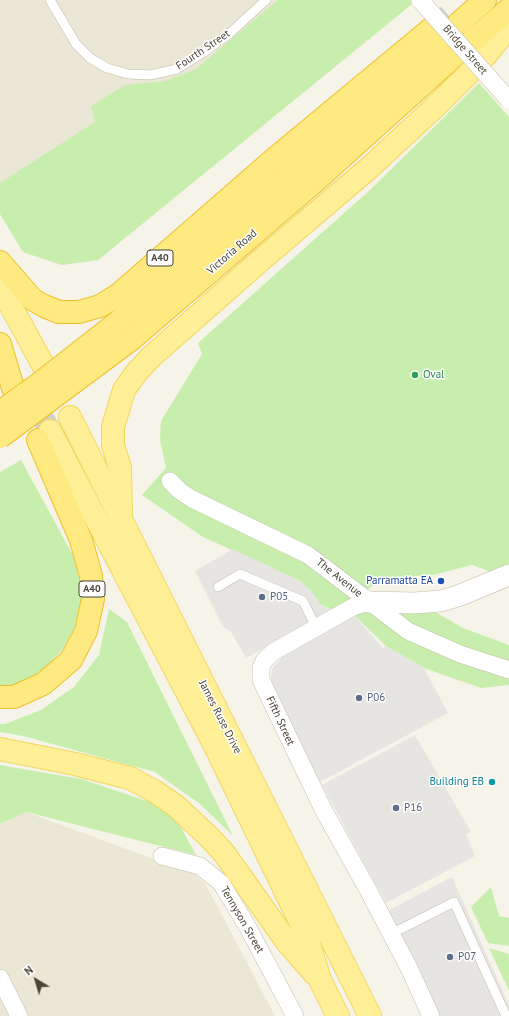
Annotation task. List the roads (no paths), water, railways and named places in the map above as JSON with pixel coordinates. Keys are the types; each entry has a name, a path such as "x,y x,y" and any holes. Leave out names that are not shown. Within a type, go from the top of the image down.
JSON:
{"highway":[{"path":"457,13 485,0"},
{"path":"478,49 509,9"},
{"name":"Victoria Road","path":"0,262 32,299 44,306 59,312 79,312 100,306 118,295 273,160 436,34 287,177 118,322 39,384 0,412"},
{"name":"Victoria Road","path":"0,437 134,338 455,56"},
{"path":"0,344 18,384"},
{"name":"A40","path":"0,697 14,697 43,684 72,660 86,631 93,599 91,576 81,540 44,436"}],"main road":[{"path":"478,49 509,27"},
{"path":"121,522 120,468 113,445 113,427 124,390 136,373 152,356 261,260 369,168 437,106 470,72"},
{"path":"0,286 42,365"},
{"path":"0,336 18,384"},
{"name":"James Ruse Drive","path":"70,417 121,522 370,1016"},
{"name":"James Ruse Drive","path":"44,436 215,746 306,934 320,980 338,1016"},
{"path":"0,749 74,764 130,778 154,791 176,806 224,853 287,942 320,980"}],"street":[{"name":"Bridge Street","path":"420,0 509,100"},
{"name":"The Avenue","path":"170,481 180,491 192,499 308,554 408,631 460,654 509,670"},
{"name":"Fifth Street","path":"431,1016 391,934 324,811 284,731 261,680 261,668 268,656 353,607 369,602 414,603 441,601 458,596 509,575"},
{"name":"Tennyson Street","path":"162,856 200,866 221,883 246,924 295,1016"},
{"path":"0,978 19,1016"}],"lane":[{"name":"Fourth Street","path":"50,0 76,44 90,58 107,68 128,74 150,75 177,69 230,33 266,0"},
{"path":"218,587 240,574 303,601 316,627"},
{"path":"391,934 454,902 506,1016"}],"tunnel":[{"path":"431,29 449,14"},
{"path":"23,380 50,431"}],"place":[{"name":"Oval","path":"415,375"},
{"name":"Parramatta EA","path":"441,581"},
{"name":"P05","path":"262,597"},
{"name":"P06","path":"359,698"},
{"name":"Building EB","path":"492,782"},
{"name":"P16","path":"396,808"},
{"name":"P07","path":"450,957"}]}
